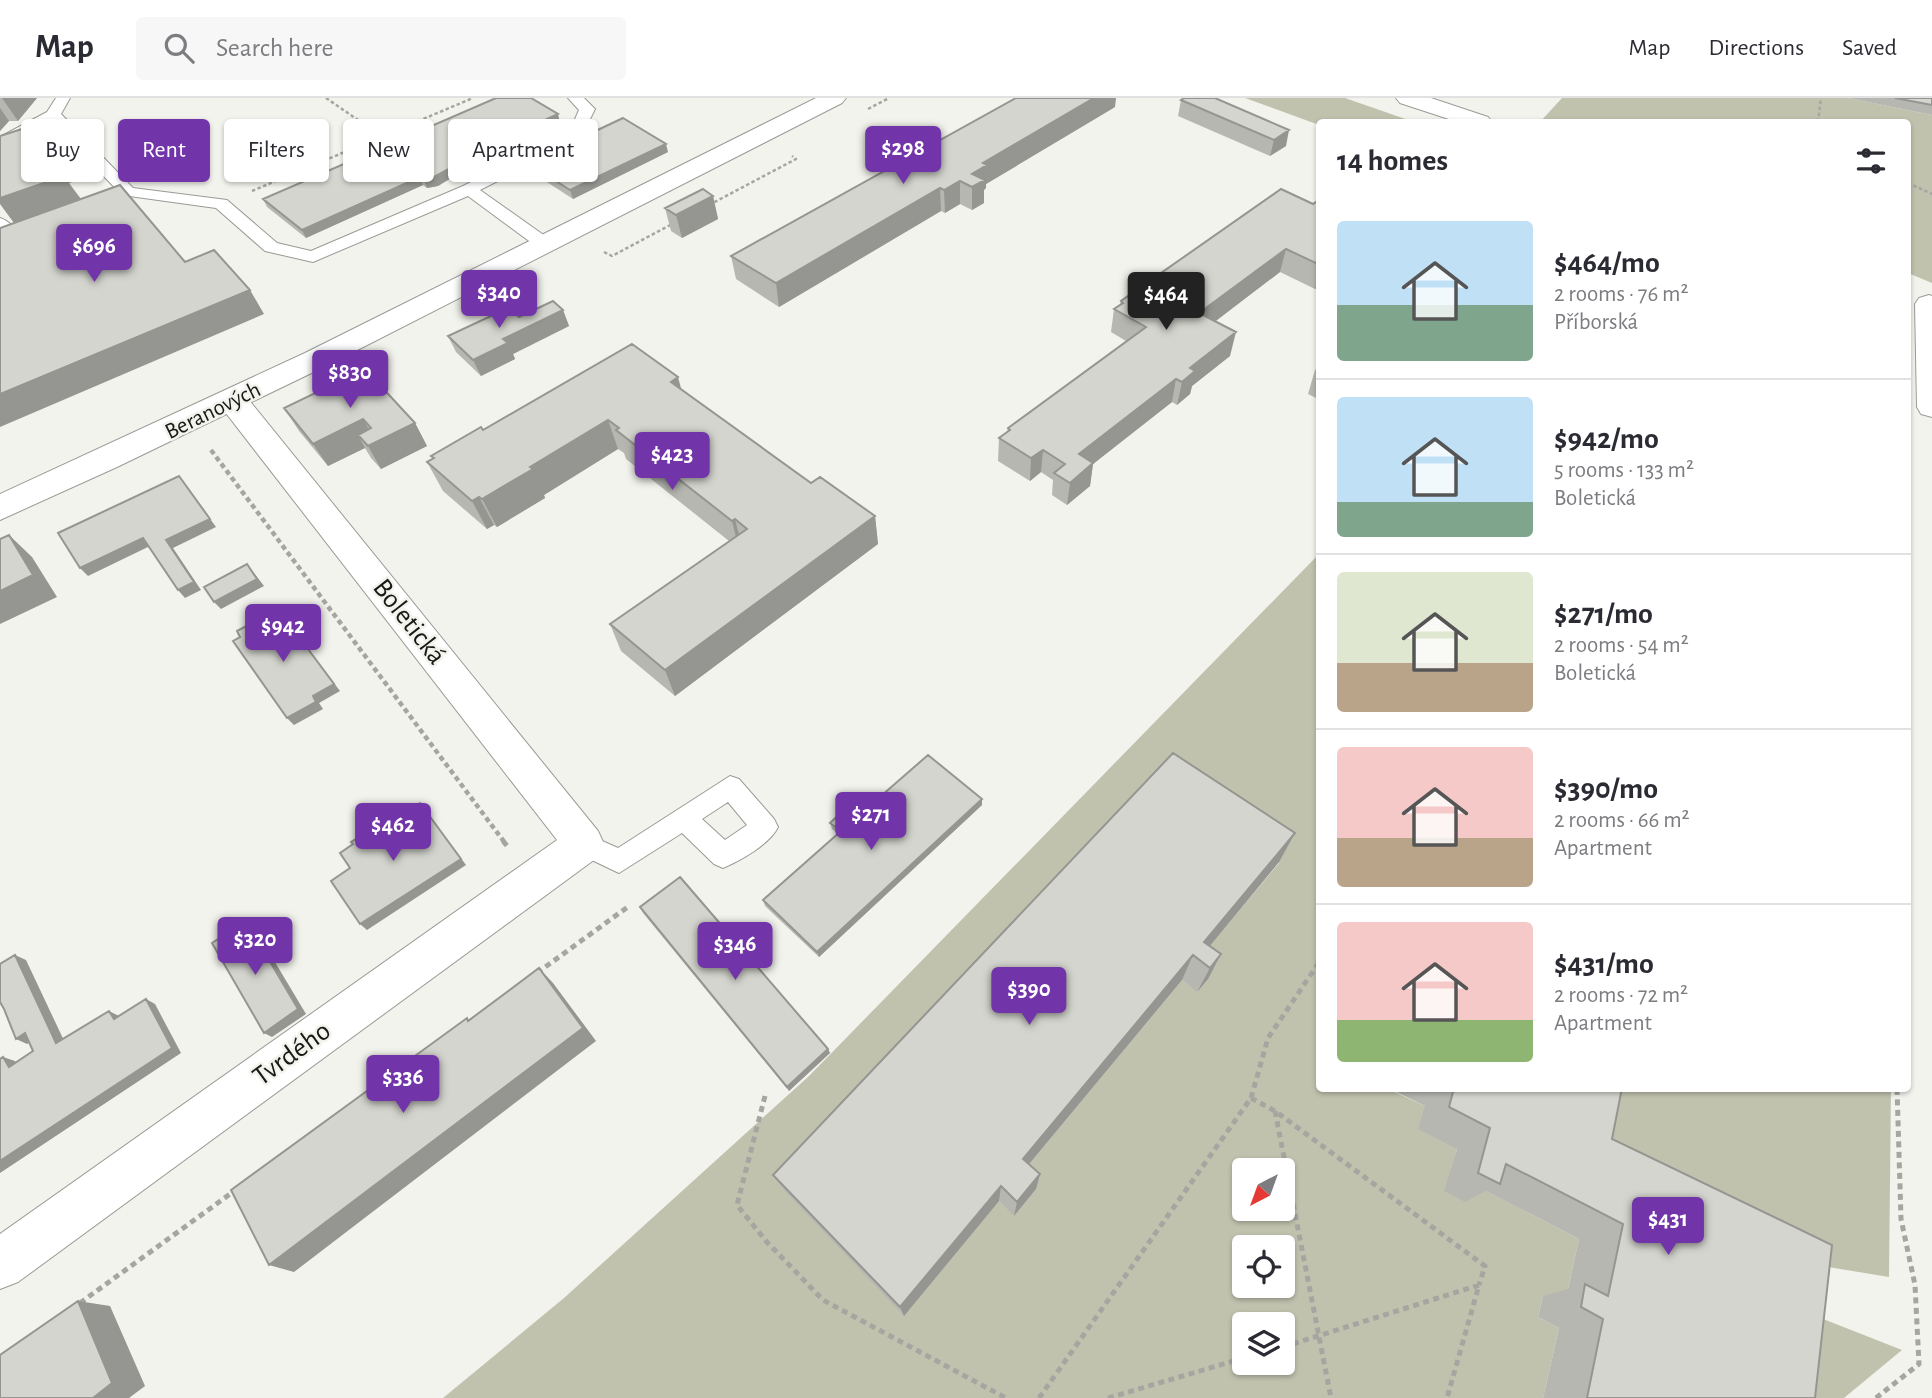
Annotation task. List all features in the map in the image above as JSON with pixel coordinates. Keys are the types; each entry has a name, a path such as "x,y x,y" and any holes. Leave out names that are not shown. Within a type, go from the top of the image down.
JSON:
{"street":[{"name":"Beranových","path":"0,508 233,401 834,98"},
{"path":"1408,98 1471,119"},
{"path":"1923,301 1932,407"},
{"name":"Boletická","path":"233,401 584,844"},
{"name":"Tvrdého","path":"0,1264 584,844"}],"lane":[{"path":"0,142 6,142 53,115 63,98"},
{"path":"53,115 128,192 221,204 271,247 313,257 469,188 575,136 587,109 575,98"},
{"path":"469,188 546,245"},
{"path":"118,204 143,194"},
{"path":"0,223 15,243"},
{"path":"584,844 619,861 684,818"}],"path":[{"path":"326,98 357,119"},
{"path":"425,119 473,98"},
{"path":"1818,119 1821,98"},
{"path":"221,204 343,154"},
{"path":"1911,184 1932,194"},
{"path":"211,449 533,881"},
{"path":"528,979 629,906"},
{"path":"1040,1398 1251,1098 1269,1038 1316,967"},
{"path":"1876,1398 1919,1364 1915,1285 1901,1219 1897,1092"},
{"path":"765,1097 737,1205 765,1241 823,1300 1006,1398"},
{"path":"1251,1098 1275,1111 1485,1266 1447,1398"},
{"path":"1275,1111 1331,1398"},
{"path":"79,1304 247,1182"},
{"path":"1295,1343 1479,1285"},
{"path":"1108,1398 1232,1362"}],"green space":[{"path":"1245,98 1345,98 1405,119 1316,119 1316,124"},
{"path":"1562,98 1848,98 1932,115 1932,283 1911,274 1911,119 1543,119"},
{"path":"1316,557 1316,1092 1395,1092 1425,1106 1457,1149 1445,1191 1471,1183 1579,1239 1564,1307 1543,1296 1538,1317 1559,1328 1543,1398 443,1398 564,1298 809,1076","holes":["1164,785 1279,863 1192,967 1198,992 1182,980 1020,1175 1036,1189 1014,1215 999,1201"]},
{"path":"1568,1092 1891,1092 1889,1277 1773,1258 1633,1191"},
{"path":"1772,1299 1902,1350 1844,1398 1758,1398"}],"building":[{"path":"496,98 531,98 558,114 547,119 448,119 448,169 434,177 434,125"},
{"path":"1016,98 1094,98 983,163 987,165 972,174 985,180 972,187 960,181 944,190 940,188 776,283 731,256"},
{"path":"1215,98 1289,130 1274,140 1181,100"},
{"path":"1895,98 1932,98 1932,105"},
{"path":"623,118 666,144 598,177 598,130"},
{"path":"21,129 21,182 47,182 0,198 0,136"},
{"path":"343,164 343,182 409,182 302,230 263,199 302,182 329,182 329,170"},
{"path":"558,182 587,182 570,190"},
{"path":"120,185 185,262 214,250 250,290 0,394 0,228"},
{"path":"703,189 713,196 676,215 665,208"},
{"path":"1281,189 1313,204 1316,202 1316,263 1286,249 1199,313 1236,332 1190,368 1195,371 1182,382 1176,379 1079,454 1093,463 1070,483 1054,473 1065,464 1043,450 1031,458 999,438 1010,430 1008,428 1146,327 1114,309 1123,303 1121,301"},
{"path":"553,301 563,310 503,339 508,343 473,360 448,336 508,308 519,317"},
{"path":"632,344 678,377 671,382 811,483 820,477 875,516 665,670 610,624 747,529 735,519 732,521 616,430 619,428 608,420 482,499 479,497 472,501 427,462 434,458 431,456 481,427 483,430"},
{"path":"365,369 415,423 368,446 358,435 371,428 363,419 313,444 284,408"},
{"path":"179,476 210,519 166,540 194,582 178,590 143,538 80,568 58,533"},
{"path":"9,535 33,575 0,591 0,539"},
{"path":"247,564 257,579 214,602 204,587"},
{"path":"282,614 334,684 313,696 316,702 287,718 233,641 240,637 237,631 250,624 254,629"},
{"path":"1173,753 1295,833 1204,942 1221,954 1210,968 1193,955 1023,1159 1040,1174 1017,1202 1001,1186 900,1307 773,1175"},
{"path":"928,755 982,799 817,952 763,900 841,831 830,823 846,808 857,817"},
{"path":"420,803 461,859 360,924 331,881 350,868 340,853 353,844 351,842 361,836 363,838"},
{"path":"680,877 828,1049 787,1087 640,907"},
{"path":"246,921 298,1009 264,1033 212,943"},
{"path":"15,955 56,1043 109,1011 114,1019 146,999 172,1048 0,1161 0,1059 3,1057 9,1067 33,1051 25,1033 16,1039 0,1002 0,964"},
{"path":"539,968 583,1028 269,1265 231,1190"},
{"path":"1453,1092 1621,1092 1612,1139 1832,1245 1815,1398 1587,1398 1603,1319 1581,1307 1585,1284 1608,1296 1623,1224 1506,1164 1500,1184 1478,1173 1490,1128 1449,1107"},
{"path":"78,1301 112,1383 93,1398 0,1398 0,1355"}]}
